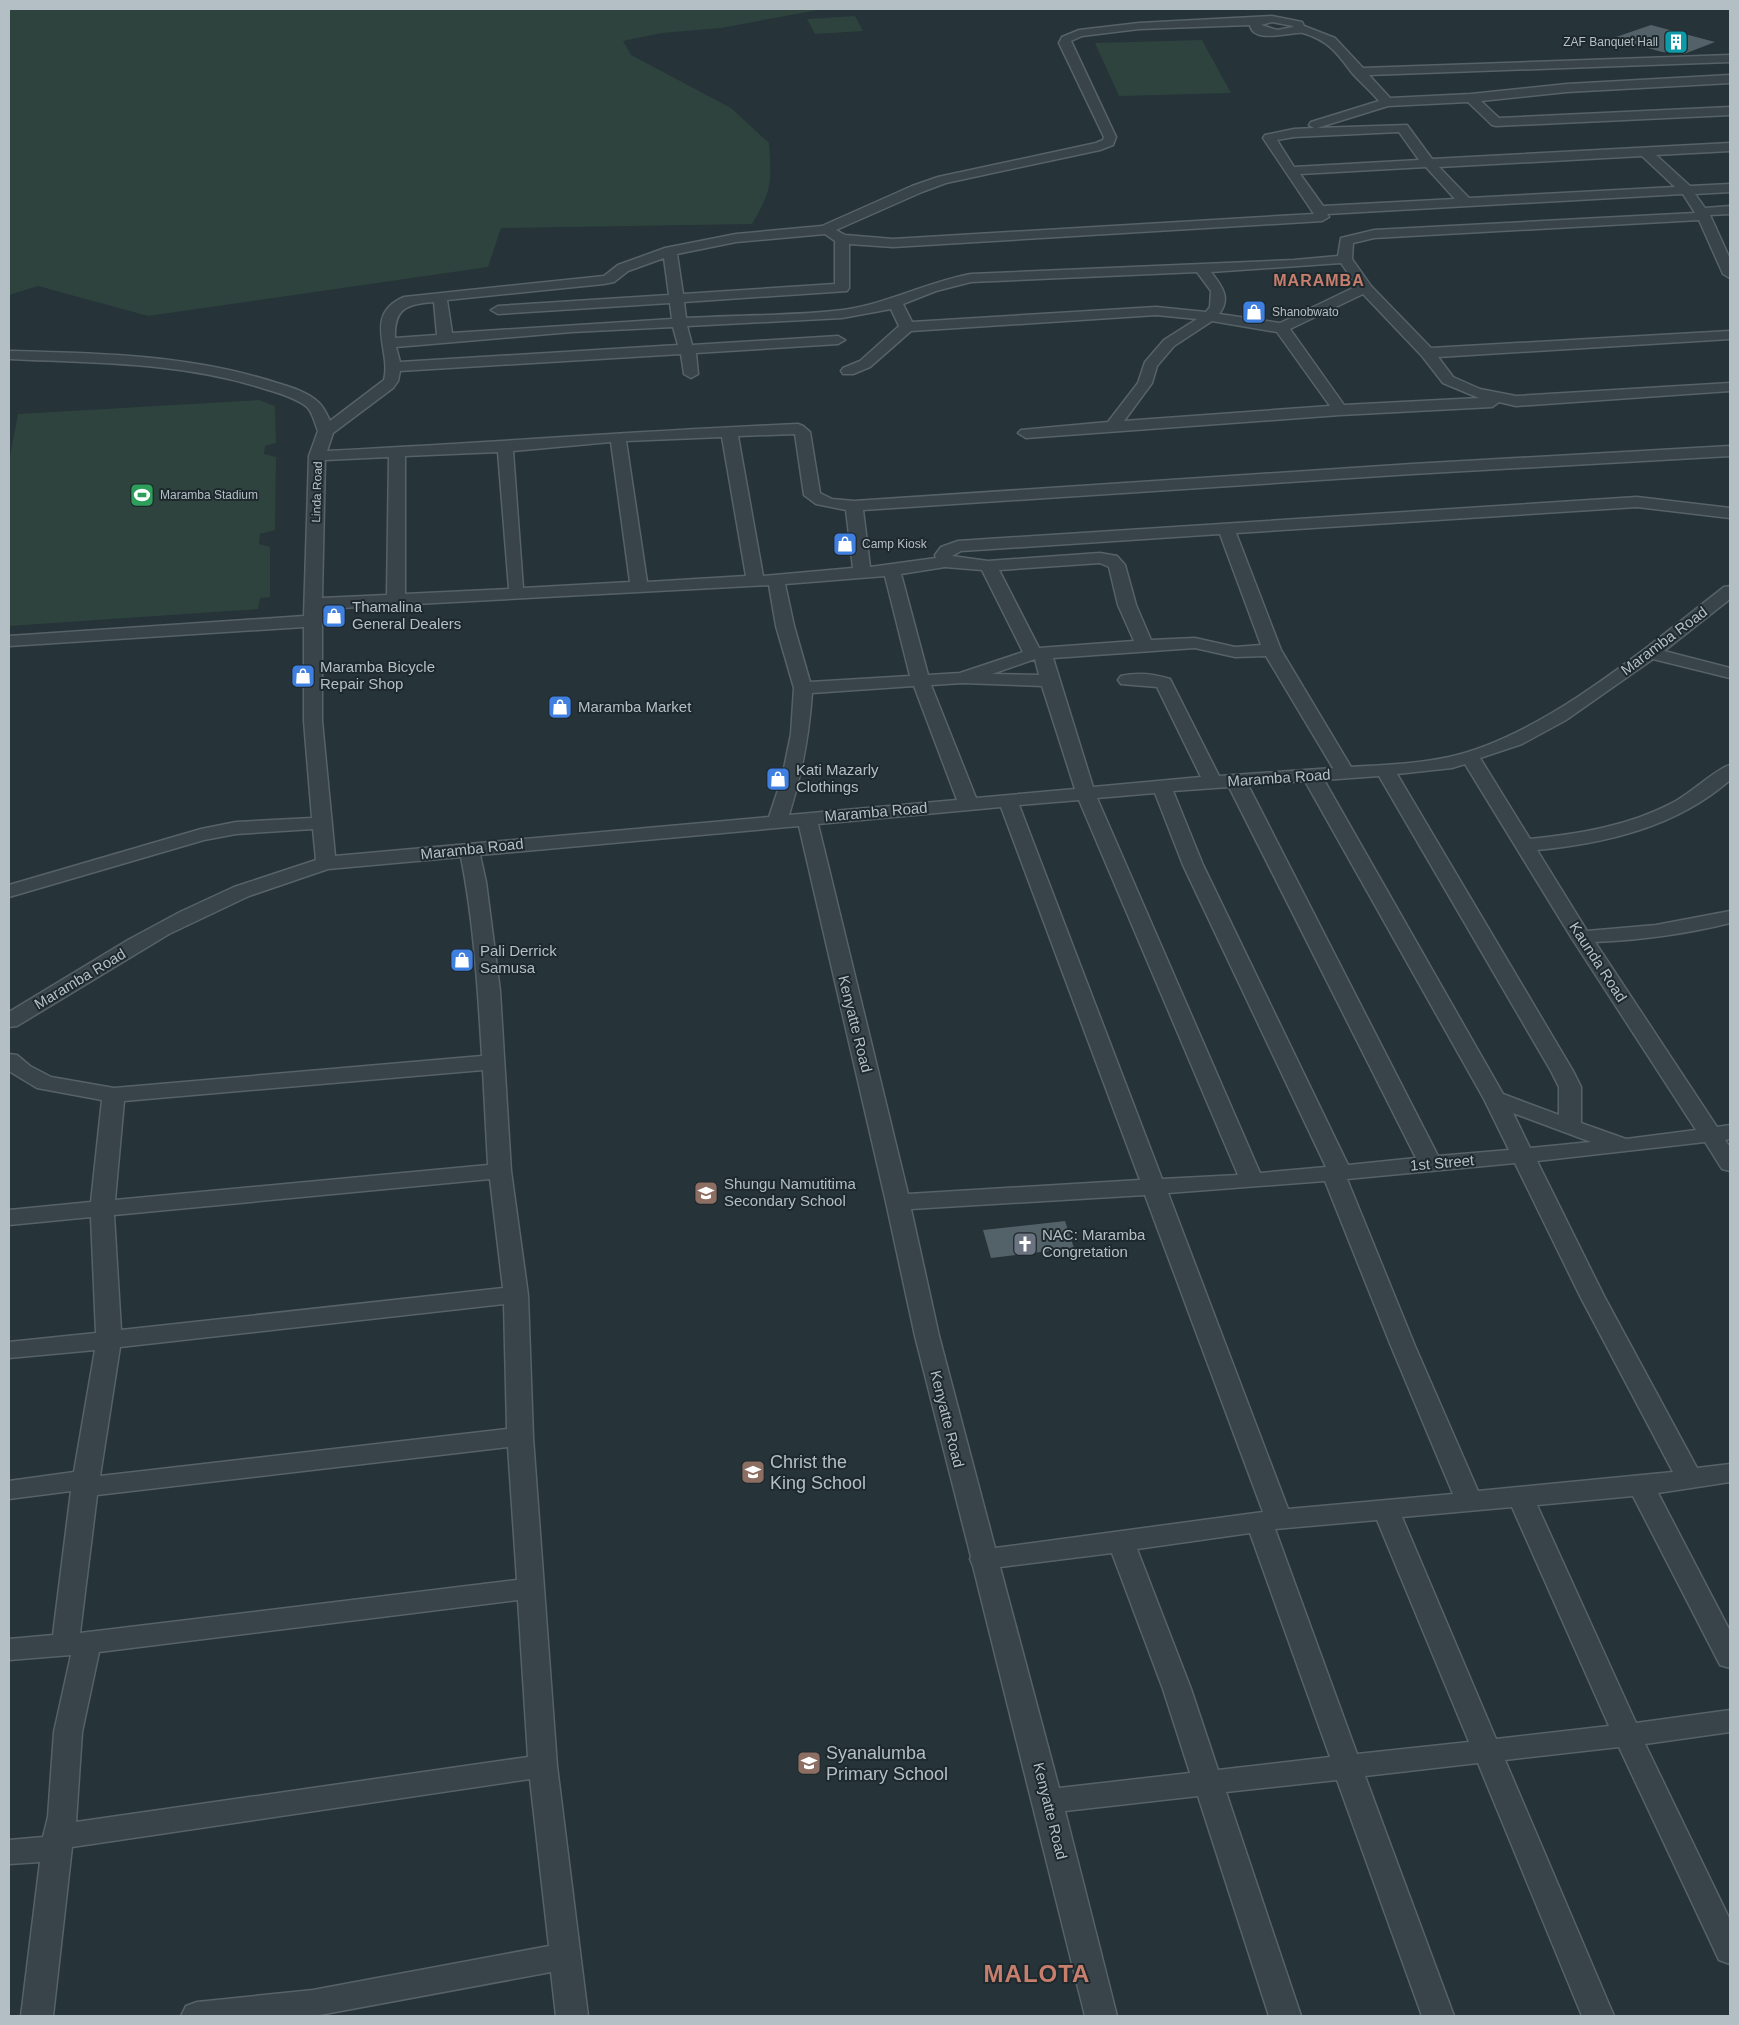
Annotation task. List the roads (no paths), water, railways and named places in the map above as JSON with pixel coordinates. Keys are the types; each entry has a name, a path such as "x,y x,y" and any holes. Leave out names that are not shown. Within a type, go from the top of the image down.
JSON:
{"street":[{"path":"1264,16 1255,26 1266,32 1287,32 1299,28 1331,40 1387,102"},
{"path":"9,356 168,364 233,374 273,386 307,401 316,408 326,431 372,396 384,390 390,383 394,367 388,343 388,325 398,305 409,300 604,280 623,268 670,251 736,238 825,230 917,189 943,180 1109,142 1110,138 1065,43 1066,39 1071,36 1139,26 1264,16 1293,22 1298,24 1299,28"},
{"path":"1358,72 1730,58"},
{"path":"1294,133 1387,102 1471,98 1567,88 1730,79"},
{"path":"1513,94 1538,121"},
{"path":"1471,98 1496,122 1730,111"},
{"path":"1465,202 1413,145 1403,128 1294,133 1274,136 1269,140 1321,214 1346,241 1345,259 1362,281 1364,288 1427,353 1448,380 1476,393 1516,401"},
{"path":"1290,170 1730,147"},
{"path":"1644,151 1686,190 1703,214 1730,274"},
{"path":"825,230 842,239 893,243 1321,214 1465,202 1730,188"},
{"path":"1561,196 1583,224"},
{"path":"1346,241 1384,234 1583,224 1730,210"},
{"path":"498,310 842,288 842,239"},
{"path":"670,251 676,300 685,348 689,355 691,374"},
{"path":"388,343 502,333 842,314 893,304 933,286 971,278 1294,264 1345,259"},
{"path":"1112,427 1145,383 1150,365 1169,342 1209,317 1217,307 1218,291 1200,267"},
{"path":"848,371 865,364 907,327 1156,311 1282,328 1364,288"},
{"path":"493,291 502,333"},
{"path":"440,297 445,338"},
{"path":"893,304 899,308 907,327"},
{"path":"1282,328 1340,410"},
{"path":"1427,353 1730,335"},
{"path":"394,367 838,340"},
{"path":"1026,432 1340,410 1730,388"},
{"path":"318,456 506,447 618,437 798,428 802,432 812,495 818,500 830,504 854,506 1442,467 1730,451"},
{"name":"Linda Road","path":"326,431 318,456 313,612 313,721 326,863"},
{"path":"729,432 755,580"},
{"path":"618,437 639,584"},
{"path":"506,447 516,586"},
{"path":"396,600 397,453"},
{"path":"945,562 943,555 958,546 1637,502 1730,513"},
{"path":"854,506 862,572"},
{"path":"1227,530 1272,650 1344,773"},
{"path":"425,591 516,586 776,580 892,570 945,562 988,566 1081,559 1111,560 1117,565 1127,604 1144,645"},
{"path":"988,566 1038,654 1086,794 1252,1181"},
{"path":"892,570 921,682 969,805"},
{"path":"776,580 785,626 803,688 800,734 791,778 778,822"},
{"path":"9,642 313,612 396,600 639,584"},
{"name":"Maramba Road","path":"9,1021 166,928 215,903 265,882 326,863 1214,782 1386,770 1452,762 1515,740 1560,716 1650,653 1730,591"},
{"path":"962,678 1038,654 1144,645 1194,643 1234,652 1272,650"},
{"path":"1650,653 1730,673"},
{"path":"803,688 962,678 1048,681"},
{"path":"1126,680 1151,679 1164,683 1214,782"},
{"name":"Kaunda Road","path":"1470,757 1581,937 1721,1133 1730,1164"},
{"path":"1386,770 1562,1071 1570,1087 1570,1127"},
{"path":"1524,845 1567,841 1634,825 1670,812 1700,796 1730,771"},
{"path":"1312,776 1495,1099 1521,1156 1592,1296 1690,1479"},
{"path":"1236,781 1430,1164"},
{"path":"1162,788 1193,865 1336,1172 1403,1346 1470,1502"},
{"path":"1008,801 1152,1187 1269,1521 1347,1766 1438,2016"},
{"name":"Kenyatte Road","path":"807,818 898,1202 926,1336 1048,1801 1101,2016"},
{"path":"9,892 201,835 236,828 322,823"},
{"path":"469,849 476,882 488,982 500,1171 516,1295 520,1437 543,1766 572,2016"},
{"path":"1581,937 1648,934 1730,918"},
{"path":"9,1060 22,1071 45,1083 114,1094 494,1062"},
{"path":"37,2016 58,1842 63,1817 86,1484 109,1340 102,1210 114,1094"},
{"path":"1495,1099 1625,1146"},
{"name":"1st Street","path":"898,1202 1252,1181 1625,1146 1721,1133"},
{"path":"9,1218 500,1171"},
{"path":"9,1350 516,1295"},
{"path":"9,1490 86,1484 520,1437"},
{"path":"983,1558 1121,1542 1269,1521 1641,1486 1730,1474"},
{"path":"1641,1486 1730,1657"},
{"path":"1520,1498 1627,1736 1730,1951"},
{"path":"1386,1510 1598,2016"},
{"path":"1121,1542 1177,1688 1285,2016"},
{"path":"9,1649 76,1644 530,1588"},
{"path":"1048,1801 1209,1784 1486,1750 1627,1736 1730,1721"},
{"path":"9,1852 58,1842 543,1766"},
{"path":"197,2016 313,2003 566,1956"}],"place":[{"name":"ZAF Banquet Hall","path":"1676,42"},
{"name":"Shanobwato","path":"1254,312"},
{"name":"Maramba Stadium","path":"142,495"},
{"name":"Camp Kiosk","path":"845,544"},
{"name":"Thamalina General Dealers","path":"334,616"},
{"name":"Maramba Bicycle Repair Shop","path":"303,676"},
{"name":"Maramba Market","path":"560,707"},
{"name":"Kati Mazarly Clothings","path":"778,779"},
{"name":"Pali Derrick Samusa","path":"462,960"},
{"name":"Shungu Namutitima Secondary School","path":"706,1193"},
{"name":"NAC: Maramba Congretation","path":"1025,1244"},
{"name":"Christ the King School","path":"753,1472"},
{"name":"Syanalumba Primary School","path":"809,1763"}],"district":[{"name":"MARAMBA","path":"1319,280"},
{"name":"MALOTA","path":"1037,1974"}]}
